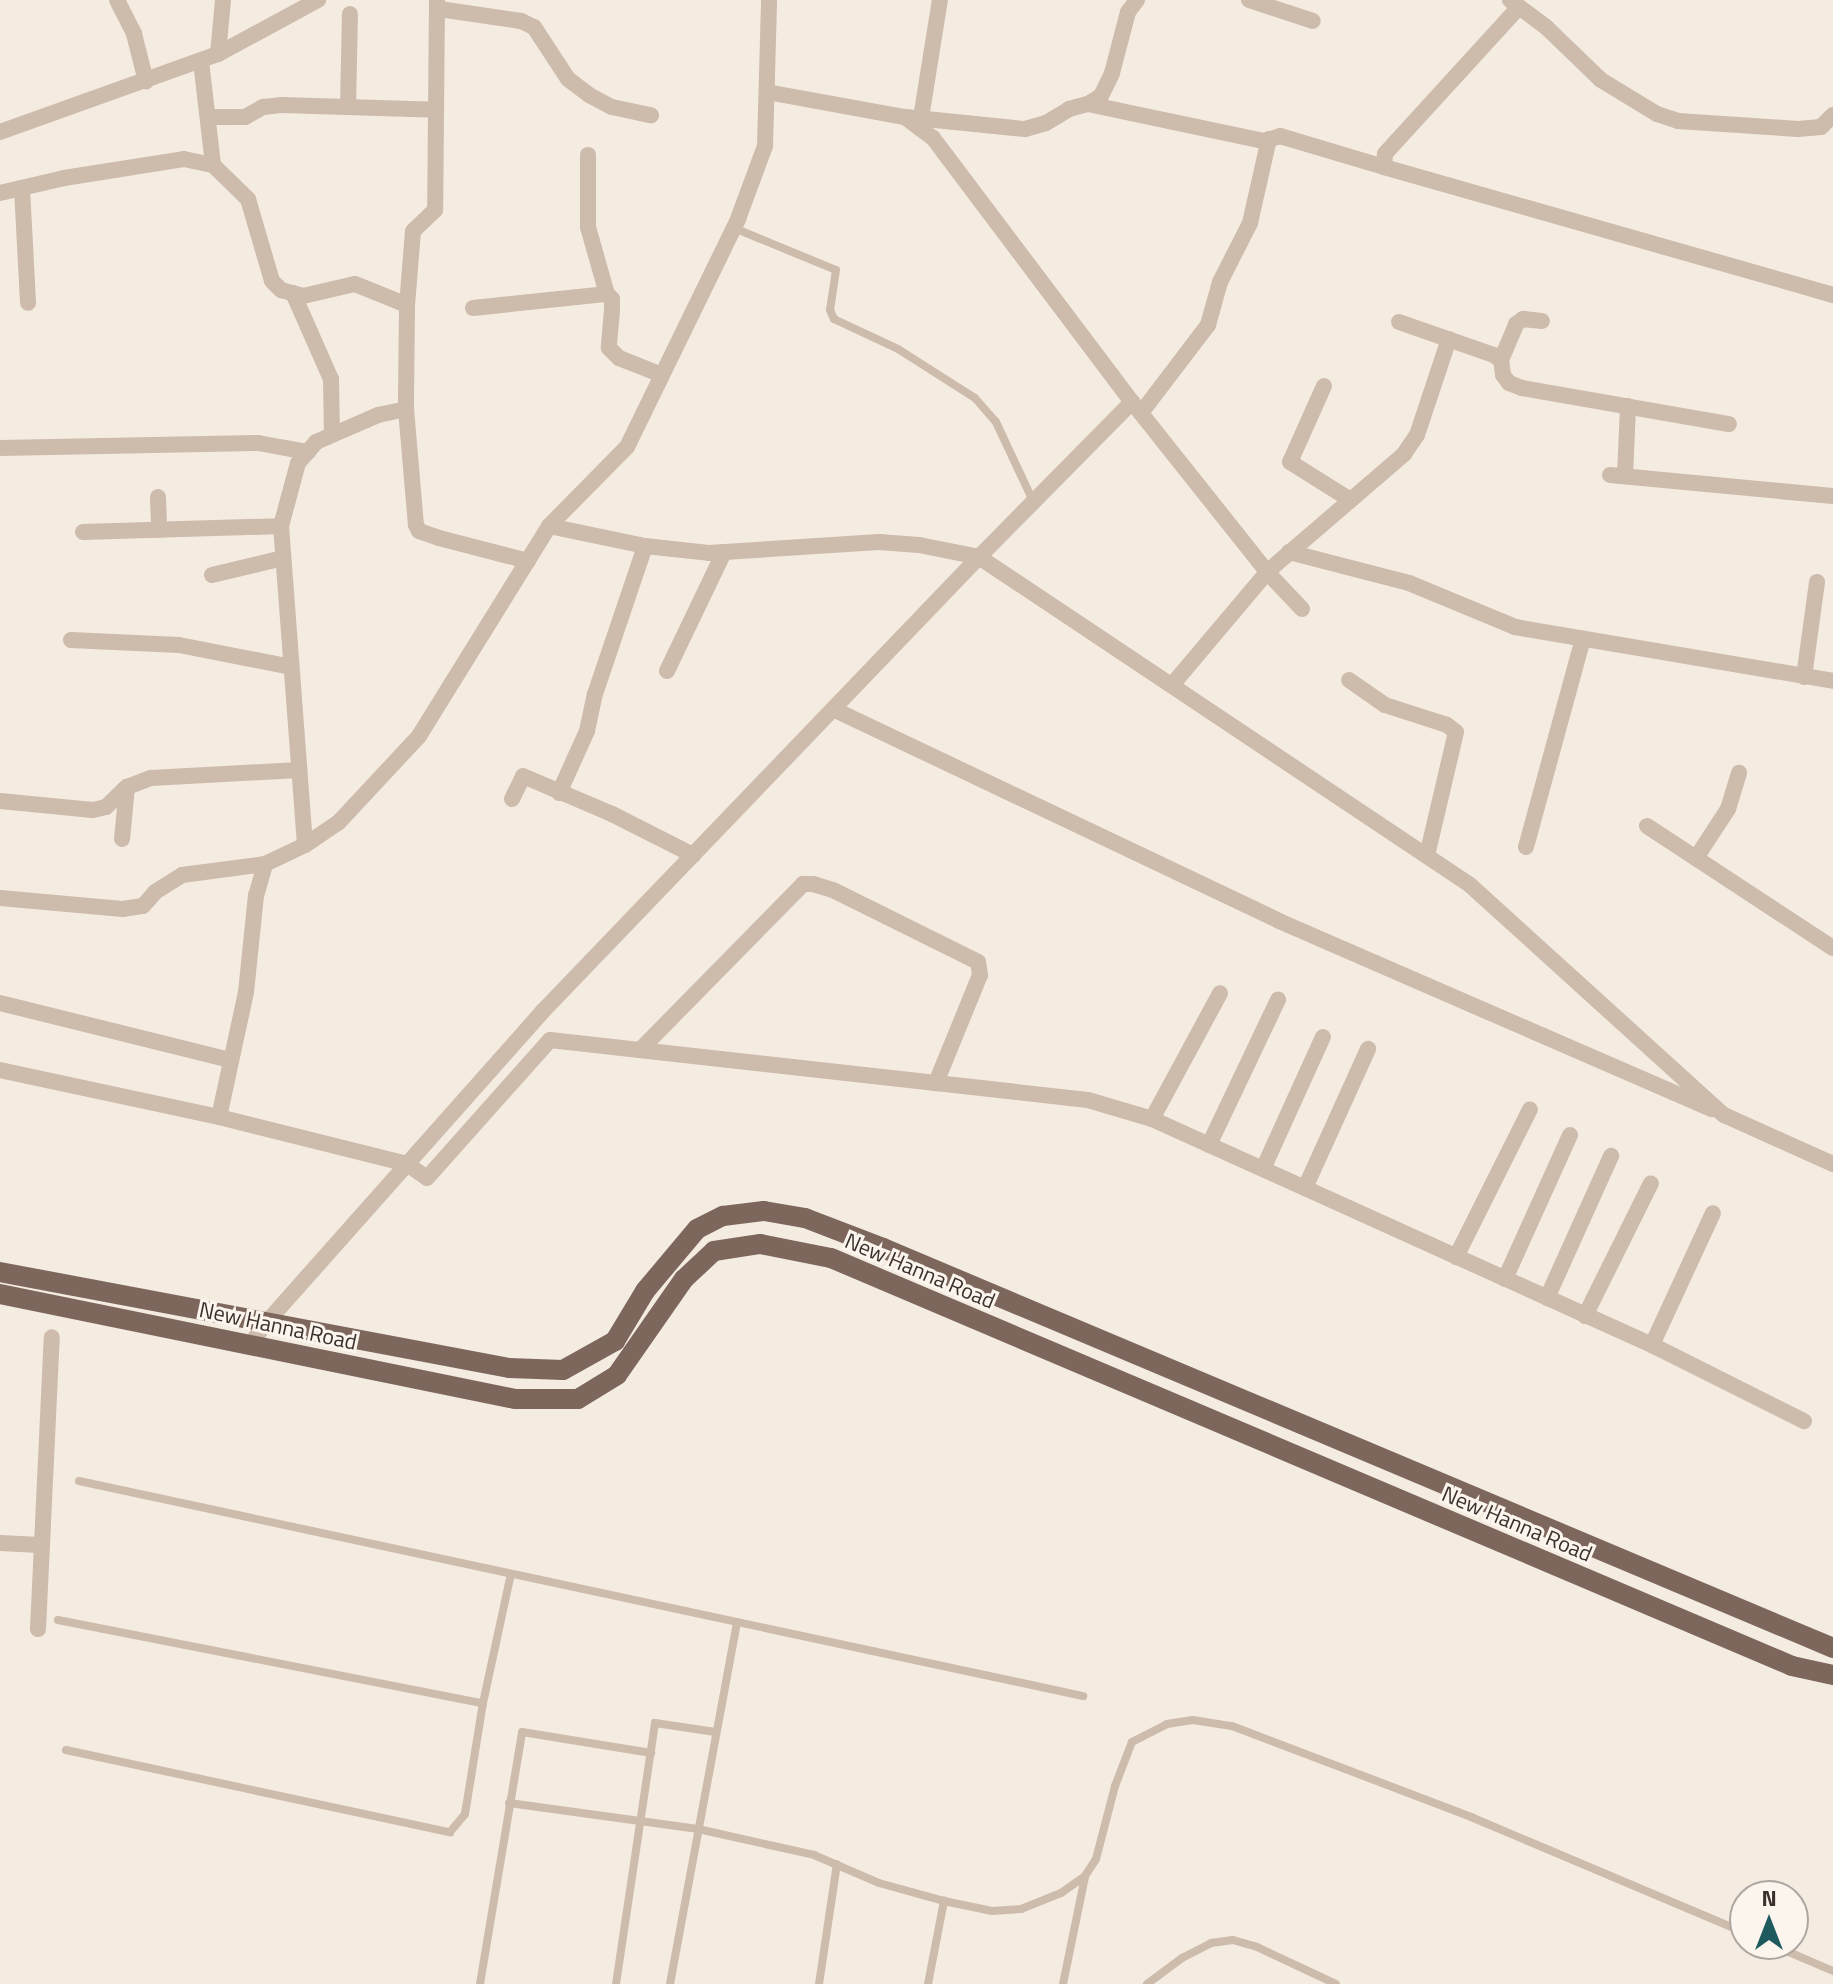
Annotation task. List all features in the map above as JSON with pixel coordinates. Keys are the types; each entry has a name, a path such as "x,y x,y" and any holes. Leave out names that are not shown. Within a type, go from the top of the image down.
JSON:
{"main road":[{"name":"New Hanna Road","path":"0,1272 509,1368 563,1370 615,1341 645,1291 697,1229 723,1216 764,1211 805,1218 912,1260 1833,1648"},
{"name":"New Hanna Road","path":"0,1294 515,1399 578,1399 617,1375 684,1279 714,1251 760,1244 831,1258 1765,1655 1833,1675"}],"street":[{"path":"117,0 134,34 146,81"},
{"path":"218,54 223,0"},
{"path":"0,132 218,54 318,0"},
{"path":"502,18 505,0"},
{"path":"0,898 123,909 143,906 155,892 182,875 265,864 305,845 338,823 419,736 549,526 627,447 734,228 765,146 769,0"},
{"path":"913,118 940,0"},
{"path":"767,92 913,118 1025,129 1101,96 1112,73 1128,12 1137,0"},
{"path":"1249,0 1313,21"},
{"path":"528,561 419,531 406,409 407,305 413,231 435,210 438,4 534,27 568,79 589,95 612,107 651,115"},
{"path":"1384,167 1385,154 1514,4 1546,27 1601,80 1668,117 1798,129 1821,127 1833,115"},
{"path":"348,107 350,14"},
{"path":"201,61 210,117 213,165"},
{"path":"1088,104 1269,139 1280,136 1833,295"},
{"path":"210,117 248,116 263,107 281,105 436,110"},
{"path":"913,118 933,138 1136,408 1267,572 1302,609"},
{"path":"250,1345 266,1323 543,1011 1033,502 1136,408 1208,325 1220,282 1250,223 1269,139"},
{"path":"588,155 588,227 607,294 612,299 609,348 619,358 662,375"},
{"path":"0,193 184,159 213,165 248,199 272,281 281,290 303,296 355,284 407,305"},
{"path":"22,188 28,303"},
{"path":"293,293 331,379 332,434"},
{"path":"473,308 607,294"},
{"path":"1542,321 1523,319 1516,324 1501,360 1503,375 1522,388 1729,424"},
{"path":"1399,322 1501,360"},
{"path":"1172,685 1267,572 1404,454 1417,435 1449,339"},
{"path":"1324,386 1290,462 1349,499"},
{"path":"1628,406 1617,475 1833,496"},
{"path":"305,845 281,526 298,463 308,452 332,434 378,415 406,409"},
{"path":"0,448 258,443 308,452"},
{"path":"158,497 159,530"},
{"path":"83,532 281,526"},
{"path":"549,526 645,546 724,552 879,542 919,545 979,557 1470,885 1724,1115"},
{"path":"559,793 587,731 595,694 645,546"},
{"path":"667,671 724,552"},
{"path":"1289,552 1409,583 1515,627 1833,681"},
{"path":"212,575 283,558"},
{"path":"1804,677 1817,582"},
{"path":"1526,847 1583,639"},
{"path":"71,640 179,645 291,667"},
{"path":"1349,680 1385,705 1447,725 1456,732 1427,856"},
{"path":"833,709 1279,921 1833,1164"},
{"path":"0,801 93,810 106,807 127,787 151,778 299,770"},
{"path":"1696,858 1728,809 1739,773"},
{"path":"512,799 523,776 612,814 693,855"},
{"path":"122,839 127,787"},
{"path":"1647,826 1833,948"},
{"path":"219,1117 246,992 256,896 265,864"},
{"path":"640,1050 803,884 813,884 833,890 978,962 980,975 936,1083"},
{"path":"1152,1119 1220,993"},
{"path":"1209,1145 1278,1000"},
{"path":"0,1003 231,1060"},
{"path":"1263,1169 1323,1037"},
{"path":"0,1070 219,1117 407,1164 427,1178 550,1040 1088,1100 1152,1119 1652,1345 1804,1421"},
{"path":"1305,1188 1368,1049"},
{"path":"1456,1257 1530,1109"},
{"path":"1505,1279 1570,1135"},
{"path":"1547,1298 1611,1156"},
{"path":"1585,1316 1651,1183"},
{"path":"1652,1345 1713,1213"},
{"path":"38,1629 52,1337"},
{"path":"0,1543 40,1545"}],"lane":[{"path":"734,228 836,270 830,310 834,319 898,349 975,398 996,422 1033,502"},
{"path":"79,1481 1083,1696"},
{"path":"66,1750 450,1832 465,1814 483,1703 511,1574"},
{"path":"58,1620 483,1703"},
{"path":"670,1984 737,1622"},
{"path":"1063,1984 1085,1876 1096,1859 1115,1786 1132,1742 1167,1724 1193,1720 1232,1726 1457,1811 1729,1926"},
{"path":"616,1984 655,1723 715,1732"},
{"path":"480,1984 522,1732 651,1753"},
{"path":"509,1803 698,1829 814,1855 879,1883 992,1911 1021,1909 1061,1893 1085,1876"},
{"path":"819,1984 837,1864"},
{"path":"928,1984 944,1901"},
{"path":"1147,1984 1182,1958 1211,1943 1233,1940 1257,1947 1336,1984"},
{"path":"1807,1960 1833,1971"}]}
